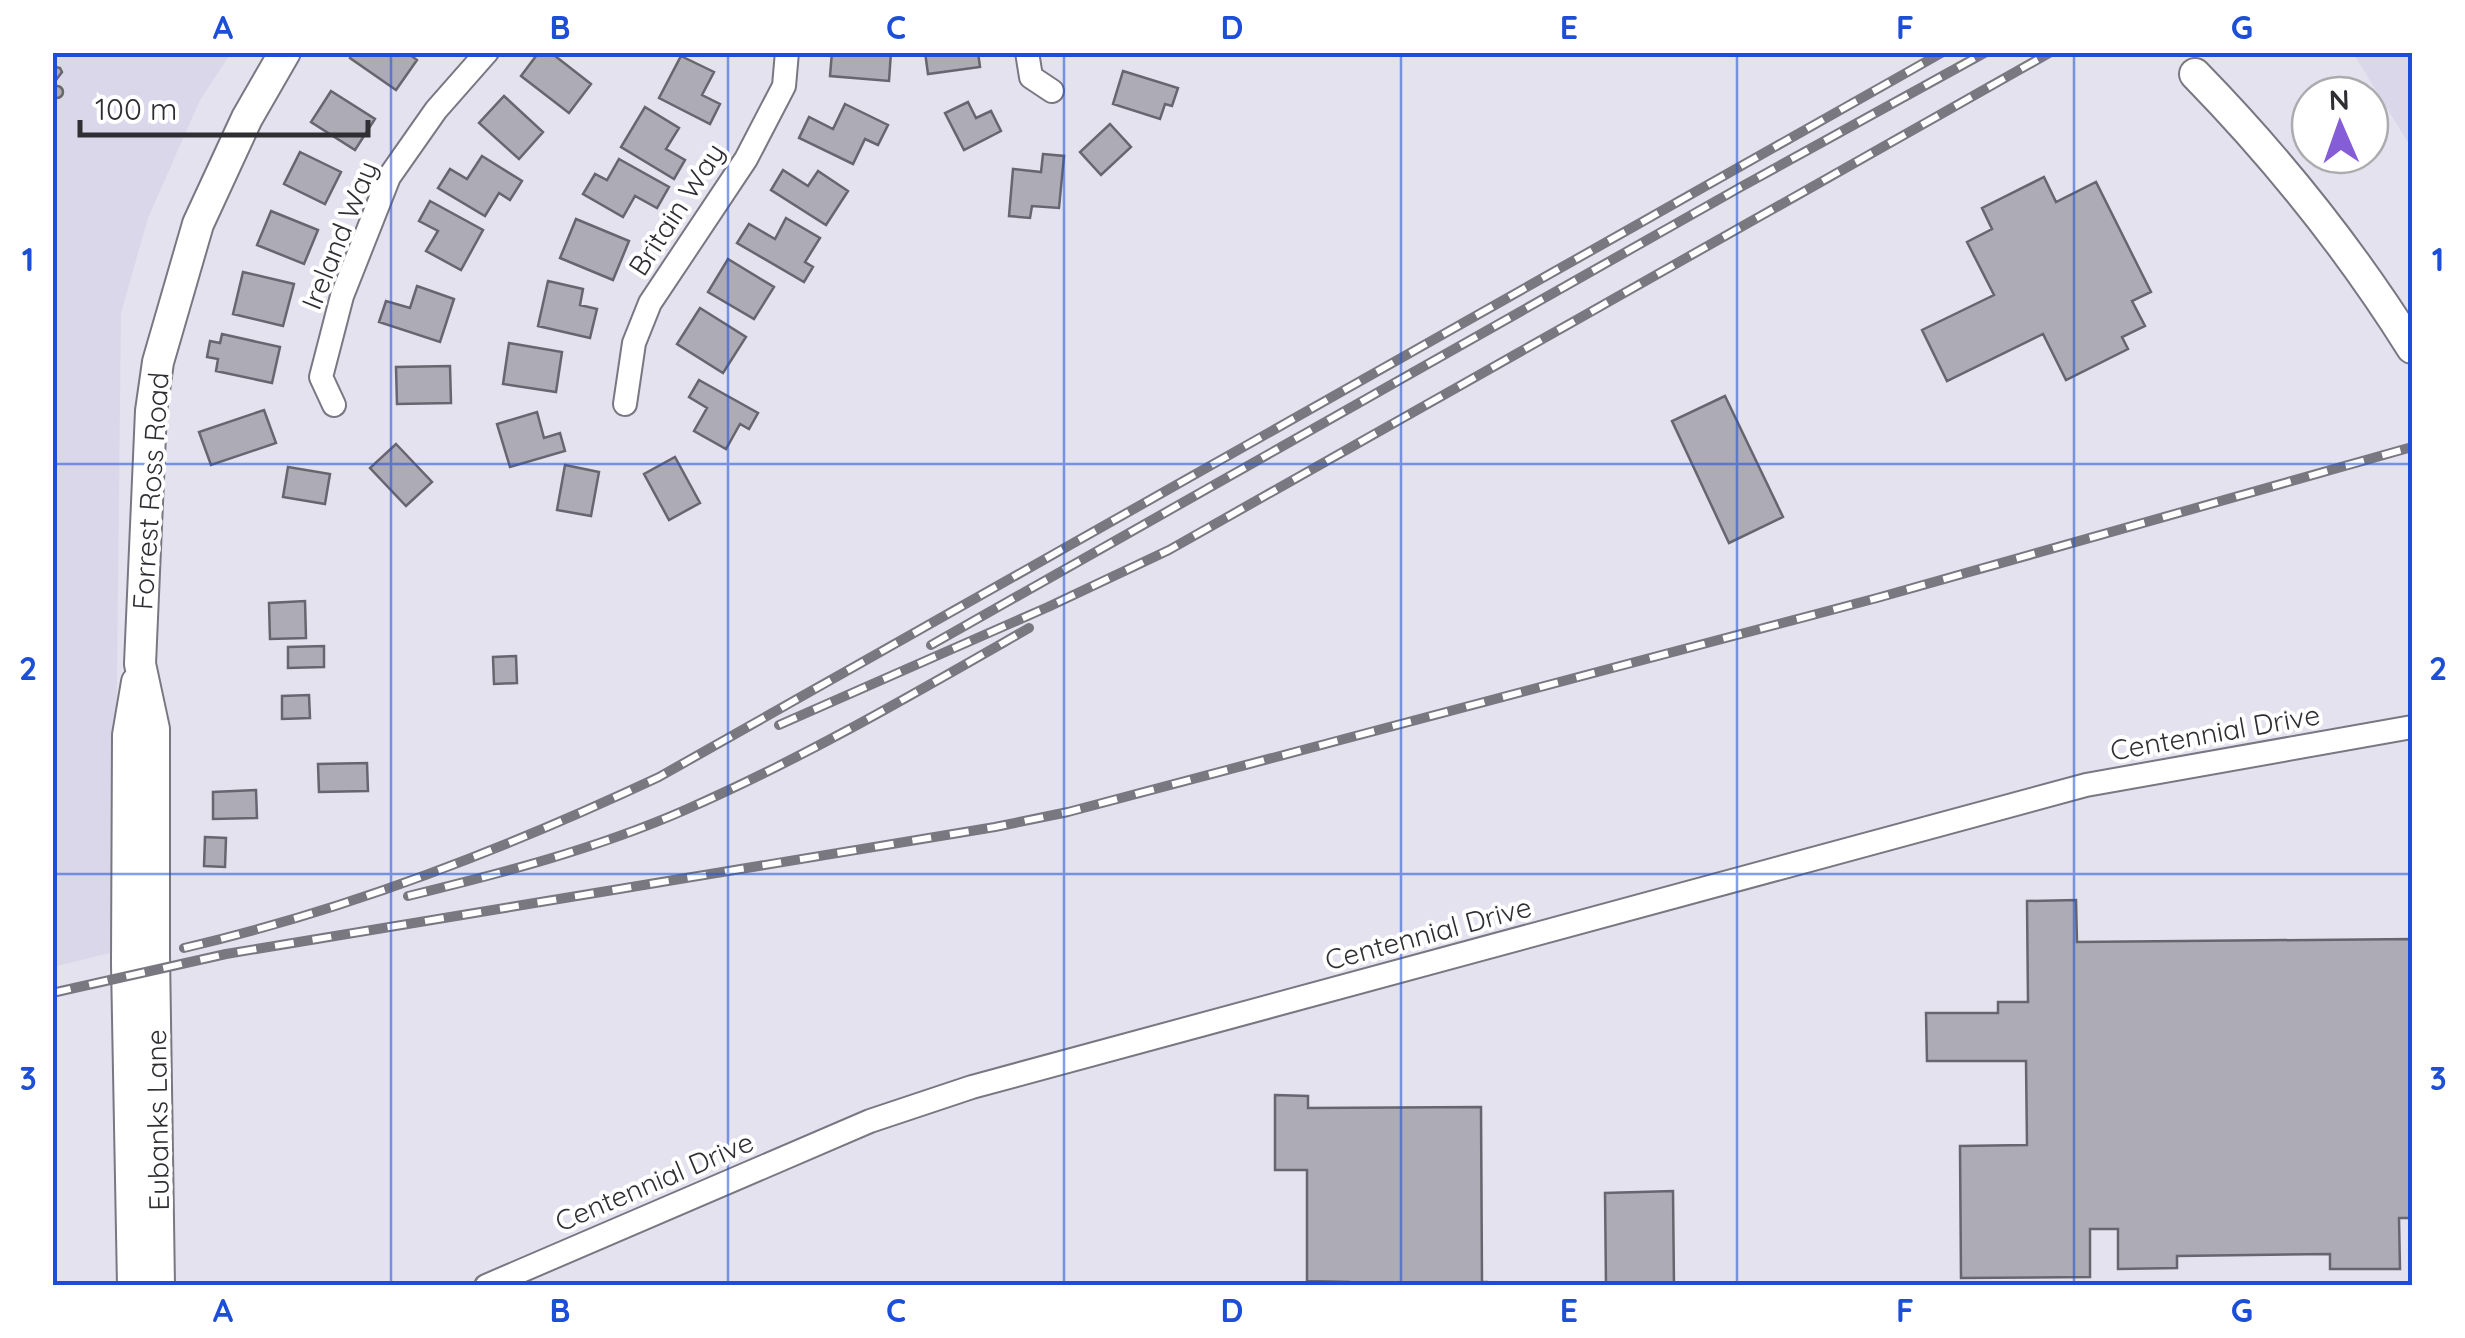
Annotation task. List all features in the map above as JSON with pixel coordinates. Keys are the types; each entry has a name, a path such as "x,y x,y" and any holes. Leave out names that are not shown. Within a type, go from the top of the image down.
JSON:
{"street":[{"name":"Forrest Ross Road","path":"140,960 154,729 140,664 148,451 158,362 198,224 247,118 285,52"},
{"name":"Ireland Way","path":"334,405 322,377 342,296 390,177 436,110 487,52"},
{"name":"Britain Way","path":"625,404 634,343 650,302 746,159 784,86 787,52"},
{"path":"1027,52 1031,78 1052,91"},
{"path":"2195,74 2253,134 2316,210 2412,348"},
{"name":"Centennial Drive","path":"486,1286 870,1121 972,1086 2086,785 2412,727"},
{"name":"Eubanks Lane","path":"133,1286 140,960"},
{"name":"Eubanks Lane","path":"140,960 160,1286"}],"shaded area":[{"path":"52,53 231,53 200,100 148,218 121,313 114,952 53,967"},
{"path":"2353,53 2412,53 2412,149 2390,113 2390,75 2367,75"}],"building":[{"path":"353,52 406,52 417,60 396,90 350,58"},
{"path":"539,52 550,52 591,84 569,113 521,76"},
{"path":"832,52 891,52 889,81 830,76"},
{"path":"925,52 978,52 980,67 928,74"},
{"path":"681,56 714,72 702,95 720,104 710,124 659,98"},
{"path":"52,66 62,72 56,80 52,80"},
{"path":"1123,71 1178,88 1172,106 1165,104 1160,119 1113,104"},
{"path":"57,86 63,92 57,98 51,92"},
{"path":"331,91 375,119 355,150 311,122"},
{"path":"504,96 543,132 519,159 479,123"},
{"path":"968,102 976,118 991,111 1001,131 964,150 945,113"},
{"path":"845,104 888,125 878,145 865,139 853,164 799,138 809,117 833,129"},
{"path":"645,107 679,128 666,149 685,160 674,179 621,147"},
{"path":"1110,124 1131,147 1101,175 1080,152"},
{"path":"300,152 341,172 325,204 284,184"},
{"path":"1043,154 1064,156 1059,208 1032,206 1030,218 1009,216 1013,169 1041,172"},
{"path":"482,156 522,181 510,200 499,193 485,216 438,188 450,169 467,179"},
{"path":"619,159 669,187 657,208 635,196 623,217 583,194 595,174 607,180"},
{"path":"783,170 808,186 818,171 848,191 826,225 771,190"},
{"path":"2044,177 2056,202 2096,182 2151,292 2132,301 2145,326 2122,337 2128,349 2066,380 2043,334 1947,381 1922,330 1994,295 1967,242 1992,229 1982,208"},
{"path":"430,201 483,230 461,270 426,251 438,231 419,221"},
{"path":"271,211 318,230 304,264 257,245"},
{"path":"786,218 820,238 805,262 813,267 804,282 737,243 749,224 775,239"},
{"path":"576,219 629,241 613,280 560,258"},
{"path":"728,259 774,287 754,319 708,292"},
{"path":"243,272 294,284 283,326 233,314"},
{"path":"548,281 583,289 580,305 597,309 590,338 538,326"},
{"path":"417,286 454,299 440,342 379,322 386,301 410,308"},
{"path":"700,308 746,337 723,373 677,344"},
{"path":"222,334 280,347 272,383 216,371 218,359 207,357 210,341 220,343"},
{"path":"509,343 562,352 556,392 503,384"},
{"path":"450,366 451,403 397,404 396,367"},
{"path":"699,380 758,413 749,429 740,424 726,449 694,431 707,408 689,397"},
{"path":"1725,396 1783,517 1729,543 1672,421"},
{"path":"264,410 276,443 211,465 199,432"},
{"path":"537,412 544,438 560,433 565,451 510,467 497,424"},
{"path":"396,444 432,482 406,506 370,468"},
{"path":"675,457 700,503 669,520 644,474"},
{"path":"565,465 599,472 591,516 557,510"},
{"path":"288,467 330,474 325,504 283,497"},
{"path":"305,601 306,638 270,639 269,603"},
{"path":"324,646 324,667 288,668 288,647"},
{"path":"516,656 517,683 494,684 493,657"},
{"path":"309,695 310,718 282,719 282,696"},
{"path":"367,763 368,791 319,792 318,764"},
{"path":"256,790 257,818 213,819 213,792"},
{"path":"205,837 226,838 225,867 204,866"},
{"path":"2076,900 2077,942 2412,939 2412,1218 2399,1218 2400,1269 2330,1269 2330,1254 2177,1256 2177,1268 2118,1269 2118,1229 2090,1229 2090,1277 1961,1278 1960,1146 2027,1145 2026,1061 1927,1061 1926,1013 1998,1013 1998,1002 2028,1002 2027,901"},
{"path":"1275,1095 1308,1096 1308,1108 1481,1107 1482,1282 1487,1282 1487,1286 1349,1286 1349,1282 1307,1281 1307,1170 1275,1170"},
{"path":"1673,1191 1674,1286 1606,1286 1605,1193"}],"railway":[{"path":"184,948 307,915 426,875 659,777 1943,52"},
{"path":"931,645 1986,52"},
{"path":"779,725 1169,550 2051,52"},
{"path":"52,993 226,954 1068,812 1877,598 2412,447"},
{"path":"408,896 583,848 685,810 817,746 1029,628"}]}
